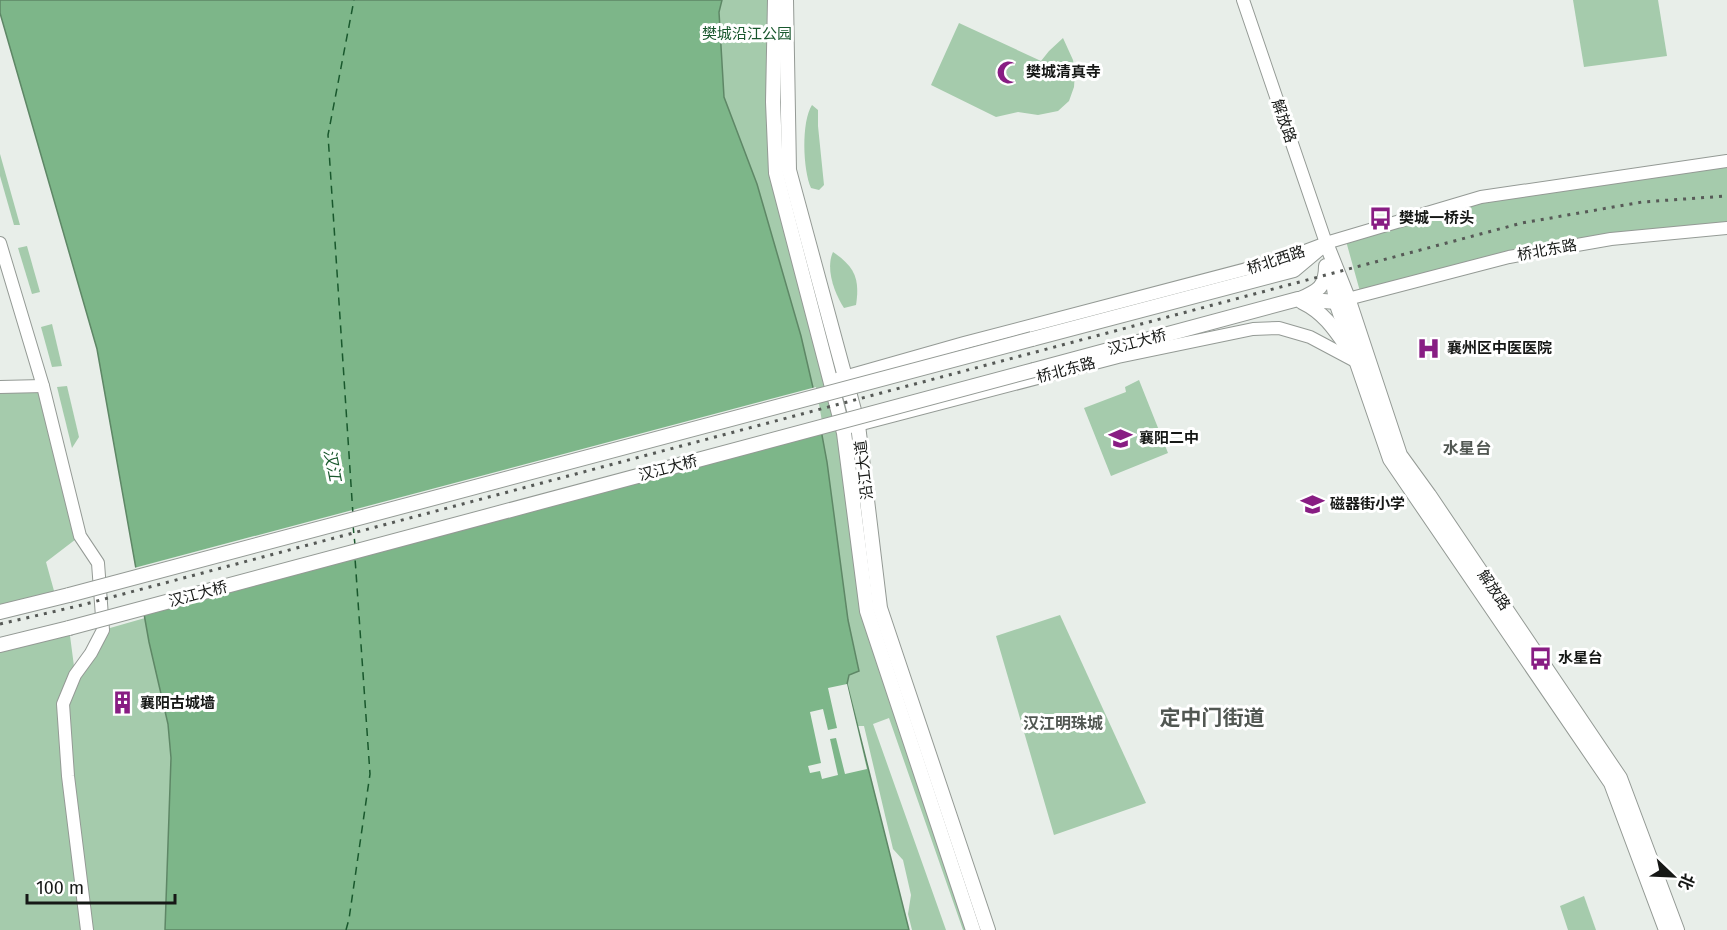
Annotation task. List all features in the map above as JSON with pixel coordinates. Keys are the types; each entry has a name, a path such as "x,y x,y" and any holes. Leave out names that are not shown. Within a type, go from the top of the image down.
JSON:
{"main road":[{"name":"沿江大道","path":"775,0 773,102 776,173 843,429 867,611 972,930"},
{"name":"沿江大道","path":"786,0 789,170 858,425 880,608 988,930"},
{"name":"汉江大桥","path":"0,612 1294,270 1326,243"},
{"path":"1298,300 1315,292 1321,287 1326,277 1326,243"},
{"name":"解放路","path":"1326,243 1357,362 1390,459 1611,783 1666,930"},
{"name":"汉江大桥","path":"0,645 1298,300 1342,300"},
{"path":"1298,300 1314,307 1324,316 1357,362"},
{"name":"解放路","path":"1342,300 1400,455 1620,778 1677,930"}],"street":[{"name":"解放路","path":"1243,0 1326,243"},
{"name":"桥北西路","path":"830,381 964,343 1281,260 1326,243 1481,197 1727,161"},
{"name":"桥北东路","path":"1342,300 1509,257 1611,239 1727,228"},
{"path":"0,243 43,387 80,536 98,563 103,630 91,653 75,675 63,704 68,776 87,930"},
{"name":"桥北东路","path":"843,429 1118,357 1253,329 1279,328 1310,337 1357,362"},
{"path":"0,387 43,387"}],"green space":[{"name":"樊城沿江公园","path":"722,0 775,0 776,173 829,378 867,611 979,930 963,930 889,718 873,724 946,930 912,930 908,914 911,895 903,860 893,849 864,726 857,726 847,684 849,675 859,670 848,620 801,336 757,184 724,97 719,11"},
{"path":"1573,0 1658,0 1667,56 1584,67"},
{"path":"959,23 1041,61 1063,38 1073,60 1075,72 1074,87 1069,101 1058,111 1038,115 1018,112 996,117 931,85"},
{"path":"812,105 818,110 824,185 819,190 811,188 805,158 806,123"},
{"path":"0,154 20,225 14,225 0,176"},
{"path":"1727,161 1727,228 1611,239 1361,295 1346,241 1478,198"},
{"path":"27,246 40,292 32,294 18,248"},
{"path":"833,252 846,263 854,274 857,288 856,305 844,308 837,296 830,266"},
{"path":"52,324 62,366 52,367 41,327"},
{"path":"1139,380 1168,453 1111,476 1084,408 1126,392 1125,387"},
{"path":"43,386 80,536 46,562 56,598 0,612 0,387"},
{"path":"67,386 79,437 72,448 57,387"},
{"path":"1060,615 1146,803 1054,835 996,636"},
{"path":"145,618 168,724 171,758 165,930 0,930 0,648 69,628 75,674 103,630"},
{"path":"1584,896 1596,930 1568,930 1560,906"}],"water":[{"name":"汉江","path":"0,0 722,0 719,12 724,97 757,184 801,336 814,392 827,462 848,620 859,671 849,675 847,684 909,930 165,930 171,758 168,724 149,642 97,349 0,13"}],"pier":[{"path":"816,387 824,433 142,616 134,568"},
{"path":"847,684 867,769 845,774 836,738 830,739 838,775 822,779 820,771 810,773 808,766 821,763 810,712 823,709 828,730 837,728 828,688"}],"ferry route":[{"path":"353,515 328,135 354,0"},
{"path":"353,525 355,545"},
{"path":"346,930 370,774 355,558"}],"railway":[{"path":"0,624 78,606 1522,223 1642,202 1727,196"}],"place":[{"name":"樊城清真寺","path":"1008,72"},
{"name":"樊城一桥头","path":"1381,218"},
{"name":"襄州区中医医院","path":"1429,348"},
{"name":"襄阳二中","path":"1121,438"},
{"name":"磁器街小学","path":"1312,504"},
{"name":"水星台","path":"1540,658"},
{"name":"襄阳古城墙","path":"122,703"}],"district":[{"name":"水星台","path":"1467,448"},
{"name":"定中门街道","path":"1212,718"},
{"name":"汉江明珠城","path":"1063,723"}]}
